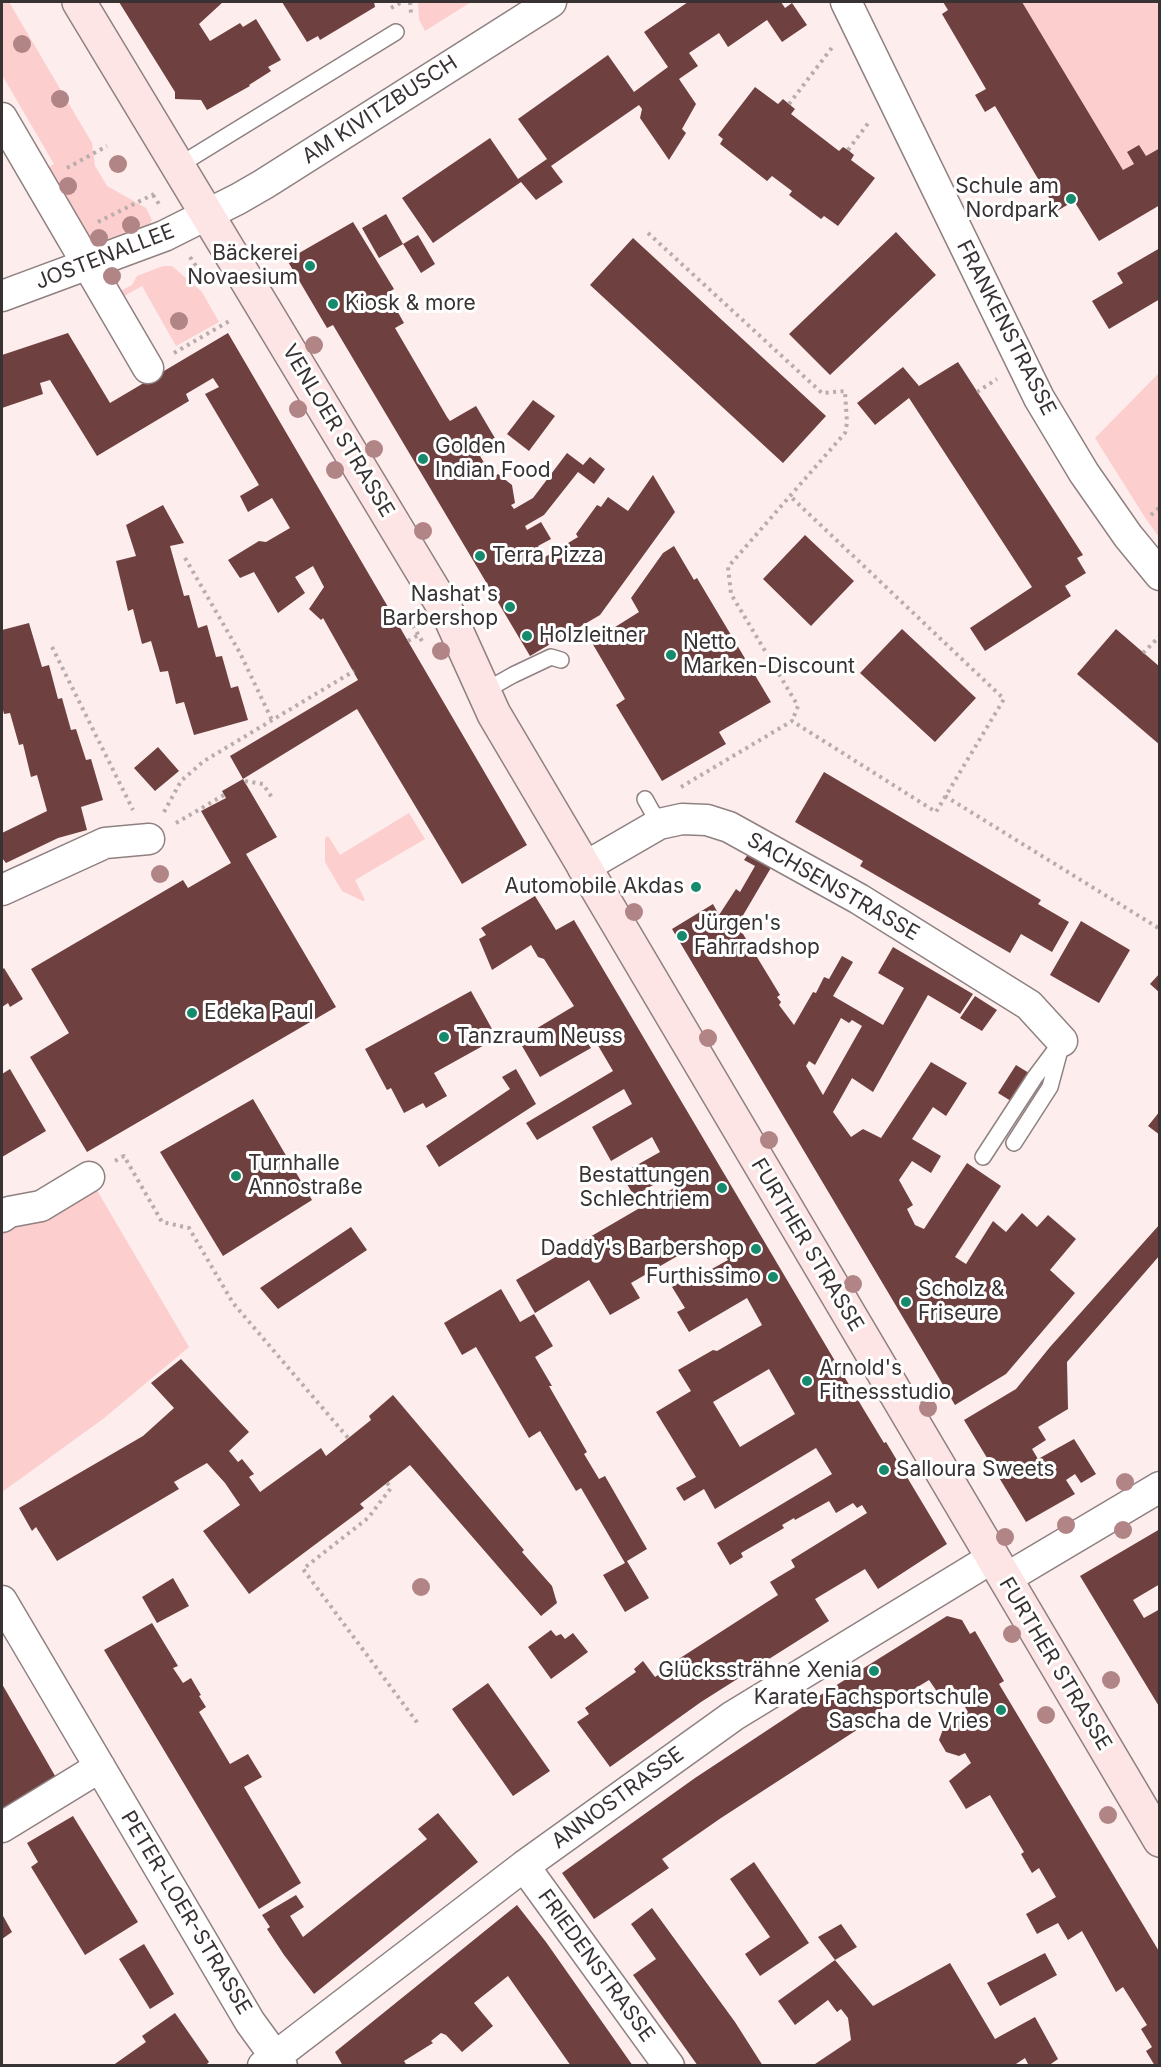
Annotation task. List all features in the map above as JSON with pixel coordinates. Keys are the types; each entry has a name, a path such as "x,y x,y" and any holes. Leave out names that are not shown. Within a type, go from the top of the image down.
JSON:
{"main road":[{"name":"VENLOER STRASSE","path":"79,2 451,619 494,714 583,868"},
{"name":"FURTHER STRASSE","path":"583,868 1160,1840"}],"street":[{"name":"AM KIVITZBUSCH","path":"208,215 264,184 551,2"},
{"name":"FRANKENSTRASSE","path":"850,10 1040,398 1084,473 1128,536 1160,575"},
{"path":"2,118 148,368"},
{"name":"JOSTENALLEE","path":"2,296 165,236 208,215"},
{"name":"SACHSENSTRASSE","path":"583,868 651,809 682,819 707,820 729,827 859,899 1029,1005 1062,1041"},
{"path":"2,890 105,843 149,839"},
{"path":"2,1217 9,1212 41,1206 89,1177"},
{"name":"ANNOSTRASSE","path":"273,2062 524,1866 733,1716 999,1569 1160,1487"},
{"name":"PETER-LOER-STRASSE","path":"2,1601 273,2062"},
{"path":"2,1827 100,1767"},
{"name":"FRIEDENSTRASSE","path":"524,1866 669,2066"}],"lane":[{"path":"177,166 396,32"},
{"path":"483,692 551,657 561,660"},
{"path":"1014,1143 1050,1087 1062,1041"},
{"path":"983,1157 1035,1077 1062,1041"}],"path":[{"path":"789,104 850,10"},
{"path":"40,183 107,146"},
{"path":"70,234 153,195"},
{"path":"648,232 822,393 846,391 847,423 844,433 728,567 731,594 798,706 792,721 651,809"},
{"path":"148,368 231,320"},
{"path":"790,496 1004,699 936,812 792,721"},
{"path":"184,558 240,653 272,720"},
{"path":"1143,653 1160,636"},
{"path":"52,646 126,799 149,839"},
{"path":"149,839 181,781 204,761 354,671"},
{"path":"245,782 263,784 273,799"},
{"path":"149,839 224,795"},
{"path":"945,796 1160,929"},
{"path":"89,1177 124,1156 162,1222 189,1228 233,1303 349,1439"},
{"path":"387,1483 391,1488 368,1518 303,1569 419,1725"}],"shaded area":[{"path":"2,2 9,2 92,143 95,166 107,186 146,208 152,220 146,230 101,246 84,240 43,171 54,164 2,75"},
{"path":"418,2 471,2 425,31 419,19"},
{"path":"1022,2 1159,2 1159,148 1146,156 1127,152 1134,164 1123,170"},
{"path":"163,266 172,266 202,292 219,322 176,346 142,286 119,299 115,294 132,285 137,276"},
{"path":"1159,373 1159,537 1095,438"},
{"path":"409,813 425,839 355,880 365,900 342,891 325,862 325,838 328,836 340,855"},
{"path":"95,1187 189,1347 103,1419 2,1492 2,1229"}],"building":[{"path":"119,2 223,2 199,24 210,41 240,23 243,27 256,19 281,60 268,67 271,71 250,86 207,110 201,100 175,99 175,92"},
{"path":"282,2 374,2 375,7 320,40 318,36 307,42"},
{"path":"688,2 781,2 785,8 792,3 807,25 782,42 767,20 728,47 719,33 689,53 698,66 679,79 696,104 682,129 686,133 669,160 640,118 642,109 639,105 551,166 563,182 536,200 521,182 433,243 402,198 490,138 518,179 547,159 518,119 608,55 634,92 668,67 644,32"},
{"name":"Schule am Nordpark","path":"943,2 1022,2 1123,170 1134,164 1127,152 1139,145 1146,156 1160,148 1160,205 1099,241 1074,201 1057,211 995,106 985,112 975,95 986,89 942,14 948,10"},
{"path":"755,87 778,104 783,99 795,109 791,114 839,151 843,147 848,150 854,155 851,160 875,178 838,226 824,216 821,219 789,195 792,191 772,176 767,181 720,144 723,139 718,135"},
{"path":"386,214 403,244 379,258 362,228"},
{"path":"353,222 394,289 387,293 404,323 395,328 447,417 450,421 476,406 499,445 480,456 493,477 498,474 512,485 515,503 511,505 514,509 533,498 567,453 583,465 590,457 605,469 594,484 578,472 544,515 525,526 527,530 541,522 551,539 538,546 545,557 578,537 576,534 597,505 601,507 608,497 628,511 653,475 675,512 600,615 530,656 333,325 327,328 287,260"},
{"path":"896,232 936,275 830,375 789,334"},
{"path":"418,235 435,264 421,273 403,244"},
{"path":"633,238 826,416 783,463 590,285"},
{"path":"1160,248 1160,299 1109,329 1092,301 1123,283 1117,273"},
{"path":"68,333 110,403 228,333 527,845 462,884 357,709 243,779 230,756 358,680 323,618 321,620 309,609 324,587 313,566 295,577 305,593 278,613 254,572 240,578 228,560 259,541 266,542 290,528 272,498 248,512 240,496 259,485 205,394 219,387 213,378 186,394 189,401 97,456 50,380 40,383 43,394 2,408 2,355"},
{"path":"958,362 1083,555 1077,558 1086,573 1065,586 1071,596 985,651 970,628 1032,587 909,398 875,425 857,403 903,367 919,386"},
{"path":"533,400 555,416 529,451 507,434"},
{"path":"163,505 184,543 170,546 184,596 189,595 198,628 207,625 216,657 222,656 231,688 238,686 248,720 194,735 184,702 176,704 168,671 160,672 151,641 142,644 133,609 128,611 116,561 136,556 126,525"},
{"path":"805,535 854,581 811,626 763,579"},
{"name":"Netto Marken-Discount","path":"674,546 694,580 697,578 771,702 719,732 726,744 662,781 616,705 625,699 588,636 608,625 612,629 639,612 631,598 663,553"},
{"path":"29,623 42,667 49,665 58,699 62,698 71,730 76,729 86,760 91,759 103,800 81,807 87,830 58,838 6,863 2,858 2,833 47,811 37,775 31,777 23,744 19,745 10,713 4,714 2,706 2,630"},
{"path":"902,629 976,698 935,742 860,673"},
{"path":"1116,629 1160,667 1160,745 1077,674"},
{"path":"158,747 179,771 155,791 134,768"},
{"path":"824,772 1041,900 1038,904 1069,922 1052,952 1021,934 1010,953 860,866 863,861 795,822"},
{"name":"Edeka Paul","path":"243,779 277,837 246,854 336,1007 87,1152 30,1057 69,1033 31,969 183,880 188,888 231,863 201,811 226,798 222,791"},
{"path":"749,853 772,866 735,929 743,934 780,995 777,997 781,1002 779,1005 794,1025 813,992 816,993 824,977 829,979 842,956 853,962 833,996 883,1025 904,988 878,973 893,947 973,994 960,1014 928,995 873,1092 852,1078 833,1112 851,1137 863,1129 881,1138 931,1062 967,1083 946,1116 933,1107 912,1139 941,1156 931,1173 912,1161 899,1180 913,1205 907,1209 915,1225 924,1229 967,1163 1001,1186 955,1257 966,1264 993,1221 1006,1232 1022,1213 1037,1227 1048,1215 1076,1239 1050,1270 1075,1293 1006,1374 955,1405 672,929 713,904 719,915 736,889 740,892 755,866 744,860","holes":["841,1018 849,1023 852,1020 862,1026 823,1095 806,1066 809,1061 815,1065"]},
{"path":"535,896 556,930 574,920 864,1410 884,1443 886,1442 947,1544 878,1589 865,1569 815,1599 829,1621 701,1702 610,1767 577,1722 589,1714 585,1708 636,1672 634,1669 643,1661 655,1677 675,1664 674,1662 778,1595 770,1582 795,1567 791,1560 867,1513 862,1505 857,1508 853,1503 836,1513 829,1501 782,1525 784,1528 741,1553 743,1557 730,1565 717,1543 832,1474 816,1448 715,1509 704,1489 684,1501 676,1488 696,1477 656,1412 691,1391 678,1370 762,1325 747,1298 689,1332 677,1312 685,1308 672,1287 687,1278 692,1280 728,1260 722,1250 713,1254 705,1240 631,1283 640,1298 610,1315 589,1280 535,1313 516,1280 674,1188 667,1177 634,1196 621,1174 660,1152 652,1137 611,1161 592,1127 632,1104 624,1089 537,1140 526,1123 613,1071 593,1037 586,1041 591,1048 540,1077 522,1046 524,1036 574,1006 544,959 538,957 531,945 492,970 479,939 486,935 481,928","holes":["769,1369 795,1414 740,1447 713,1402"]},
{"path":"1081,921 1130,950 1099,1003 1050,975"},
{"path":"4,968 23,999 10,1007 8,1003 2,1007 2,970"},
{"path":"1160,973 1160,993 1150,984"},
{"name":"Tanzraum Neuss","path":"471,991 497,1038 434,1073 447,1096 426,1108 423,1103 404,1113 391,1088 387,1090 365,1049"},
{"path":"975,996 997,1010 982,1031 960,1018"},
{"path":"1016,1065 1029,1073 1011,1101 998,1093"},
{"path":"10,1069 46,1131 2,1157 2,1074"},
{"path":"516,1069 536,1104 439,1167 426,1146 510,1089 502,1077"},
{"name":"Turnhalle Annostraße","path":"253,1099 312,1200 223,1256 160,1152"},
{"path":"1160,1111 1160,1135 1148,1126"},
{"path":"1160,1224 1160,1255 1067,1362 1068,1409 1038,1427 1046,1440 1032,1449 1038,1459 1074,1439 1096,1474 1081,1483 1075,1474 1066,1480 1075,1494 1026,1522 964,1420 1016,1389 1050,1347"},
{"path":"351,1227 367,1250 278,1309 260,1288"},
{"path":"501,1289 520,1322 534,1314 553,1346 535,1357 587,1452 584,1454 599,1479 605,1476 647,1549 627,1561 649,1598 625,1612 603,1575 625,1563 581,1488 576,1491 540,1431 529,1438 476,1347 462,1355 444,1323"},
{"path":"181,1359 249,1432 229,1451 238,1462 242,1459 254,1474 249,1477 260,1492 321,1448 326,1456 371,1420 369,1416 393,1395 524,1550 522,1552 552,1586 557,1603 541,1616 410,1465 360,1504 364,1508 249,1594 203,1531 240,1505 207,1463 174,1482 179,1489 57,1561 36,1527 32,1531 19,1508 143,1436 174,1408 151,1383"},
{"path":"1160,1529 1160,1584 1133,1600 1144,1618 1160,1609 1160,1708 1080,1576"},
{"path":"173,1578 189,1606 157,1623 142,1597"},
{"path":"947,1616 962,1620 970,1634 975,1631 1004,1681 999,1684 1160,1953 1160,2066 1155,2066 1146,2051 1152,2047 1141,2029 1147,2025 1123,1987 1116,1992 1082,1931 1068,1940 1058,1923 1037,1934 1026,1914 1056,1897 1039,1868 1032,1873 1021,1854 1024,1852 990,1795 966,1809 949,1781 971,1763 965,1753 959,1756 946,1752 939,1740 943,1729 968,1712 952,1685 938,1693 929,1680 880,1710 886,1719 869,1730 866,1724 721,1818 662,1859 669,1868 594,1919 562,1873 695,1778 819,1696"},
{"path":"152,1623 178,1666 173,1668 183,1683 191,1678 201,1695 199,1696 206,1707 199,1712 230,1764 248,1754 262,1777 244,1787 301,1883 259,1909 104,1650"},
{"path":"551,1630 556,1636 561,1634 565,1639 573,1633 588,1652 551,1679 528,1647"},
{"path":"488,1683 550,1771 513,1796 452,1709"},
{"path":"2,1684 58,1781 5,1812 2,1806"},
{"path":"438,1813 478,1862 314,1994 284,1955 267,1929 270,1927 262,1915 296,1895 304,1907 290,1916 303,1937 427,1839 418,1829"},
{"path":"73,1816 138,1922 85,1955 31,1867 38,1862 27,1843"},
{"path":"754,1862 809,1943 760,1976 745,1954 770,1937 730,1879"},
{"path":"517,1905 546,1942 633,2066 571,2066 508,1976 474,2003 493,2026 462,2052 446,2035 441,2033 431,2041 433,2043 404,2061 407,2066 343,2066 335,2052"},
{"path":"652,1908 735,2022 763,2066 698,2066 633,1975 656,1959 631,1924"},
{"path":"2,1914 12,1932 2,1939"},
{"path":"841,1924 857,1947 835,1960 818,1937"},
{"path":"144,1944 174,1994 150,2009 119,1959"},
{"path":"1045,1953 1057,1975 1000,2006 987,1983"},
{"path":"835,1960 873,2006 950,1963 995,2039 1035,2017 1058,2059 1048,2066 1029,2066 1025,2058 1013,2066 812,2066 851,2040 848,2018 841,2009 837,2012 828,2000 795,2025 778,2001"},
{"path":"175,2013 209,2062 205,2066 112,2066 146,2042 142,2036"}],"place":[{"name":"Schule am Nordpark","path":"1071,199"},
{"name":"Bäckerei Novaesium","path":"310,266"},
{"name":"Kiosk & more","path":"333,304"},
{"name":"Golden Indian Food","path":"423,459"},
{"name":"Terra Pizza","path":"480,556"},
{"name":"Nashat's Barbershop","path":"510,607"},
{"name":"Holzleitner","path":"527,636"},
{"name":"Netto Marken-Discount","path":"671,655"},
{"name":"Automobile Akdas","path":"696,887"},
{"name":"Jürgen's Fahrradshop","path":"682,936"},
{"name":"Edeka Paul","path":"192,1013"},
{"name":"Tanzraum Neuss","path":"444,1037"},
{"name":"Turnhalle Annostraße","path":"236,1176"},
{"name":"Bestattungen Schlechtriem","path":"722,1188"},
{"name":"Daddy's Barbershop","path":"756,1249"},
{"name":"Furthissimo","path":"773,1277"},
{"name":"Scholz & Friseure","path":"906,1302"},
{"name":"Arnold's Fitnessstudio","path":"807,1381"},
{"name":"Salloura Sweets","path":"884,1470"},
{"name":"Glückssträhne Xenia","path":"874,1671"},
{"name":"Karate Fachsportschule Sascha de Vries","path":"1001,1710"}]}
